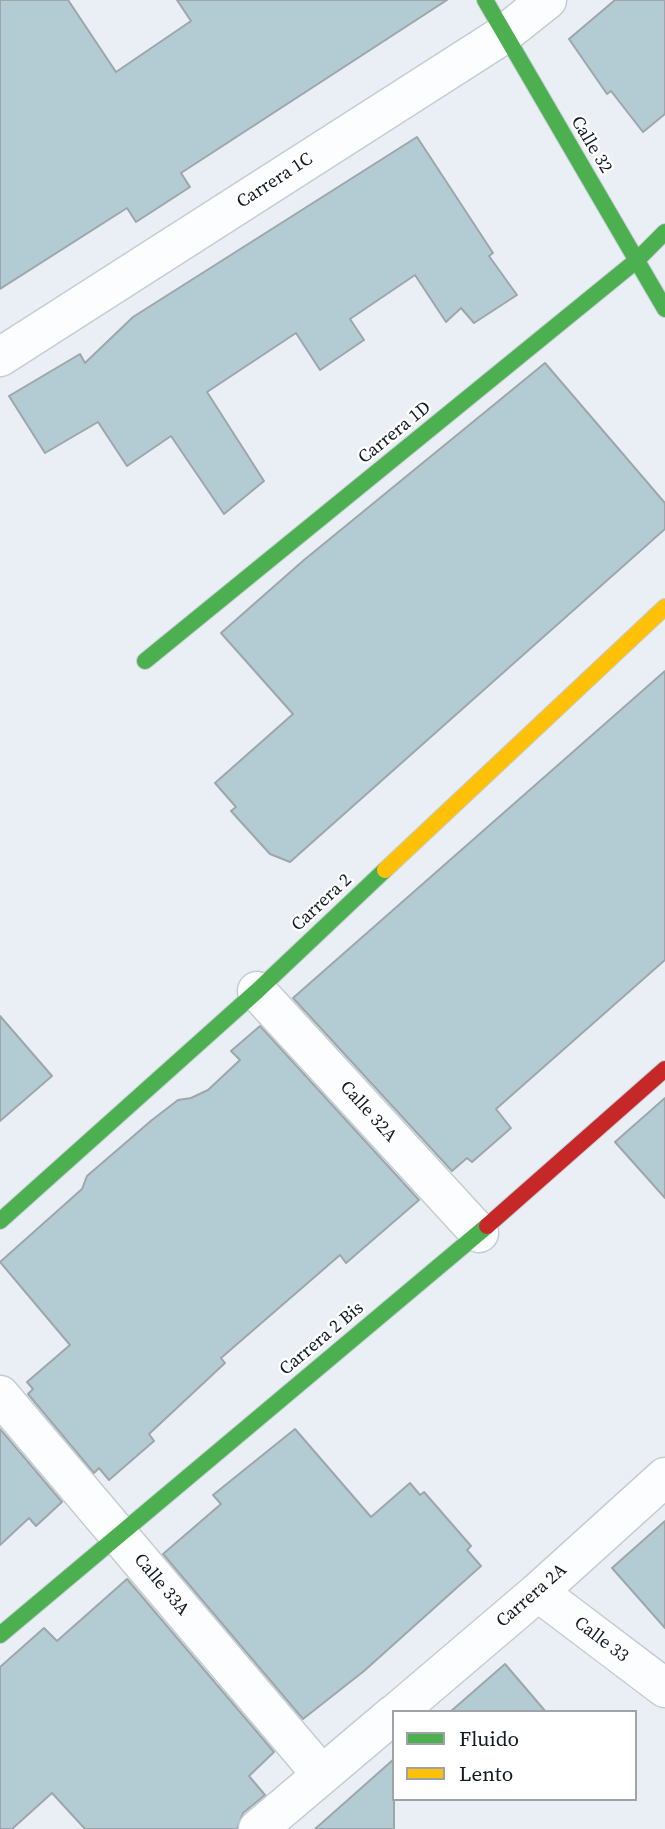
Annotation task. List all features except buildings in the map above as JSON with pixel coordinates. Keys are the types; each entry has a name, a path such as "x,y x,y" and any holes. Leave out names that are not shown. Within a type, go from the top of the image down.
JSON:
{"street":[{"name":"Calle 32","path":"485,0 503,36 665,309"},
{"name":"Carrera 1C","path":"0,357 503,36 547,0"},
{"name":"Carrera 1D","path":"145,661 636,261 665,232"},
{"name":"Carrera 2","path":"0,1221 257,991 665,607"},
{"name":"Calle 32A","path":"257,991 479,1233"},
{"name":"Carrera 2 Bis","path":"0,1635 479,1233 665,1069"},
{"name":"Calle 33A","path":"0,1395 322,1775"},
{"name":"Carrera 2A","path":"399,1710 538,1592 665,1477"},
{"name":"Calle 33","path":"538,1592 665,1688"},
{"name":"Carrera 2A","path":"258,1829 392,1716"}],"traffic: fast":[{"path":"485,0 665,309"},
{"path":"145,661 636,261 665,232"},
{"path":"0,1221 257,991 385,870"},
{"path":"0,1635 487,1226"}],"traffic: slow":[{"path":"385,870 665,607"}],"traffic: jam":[{"path":"487,1226 665,1069"}]}
